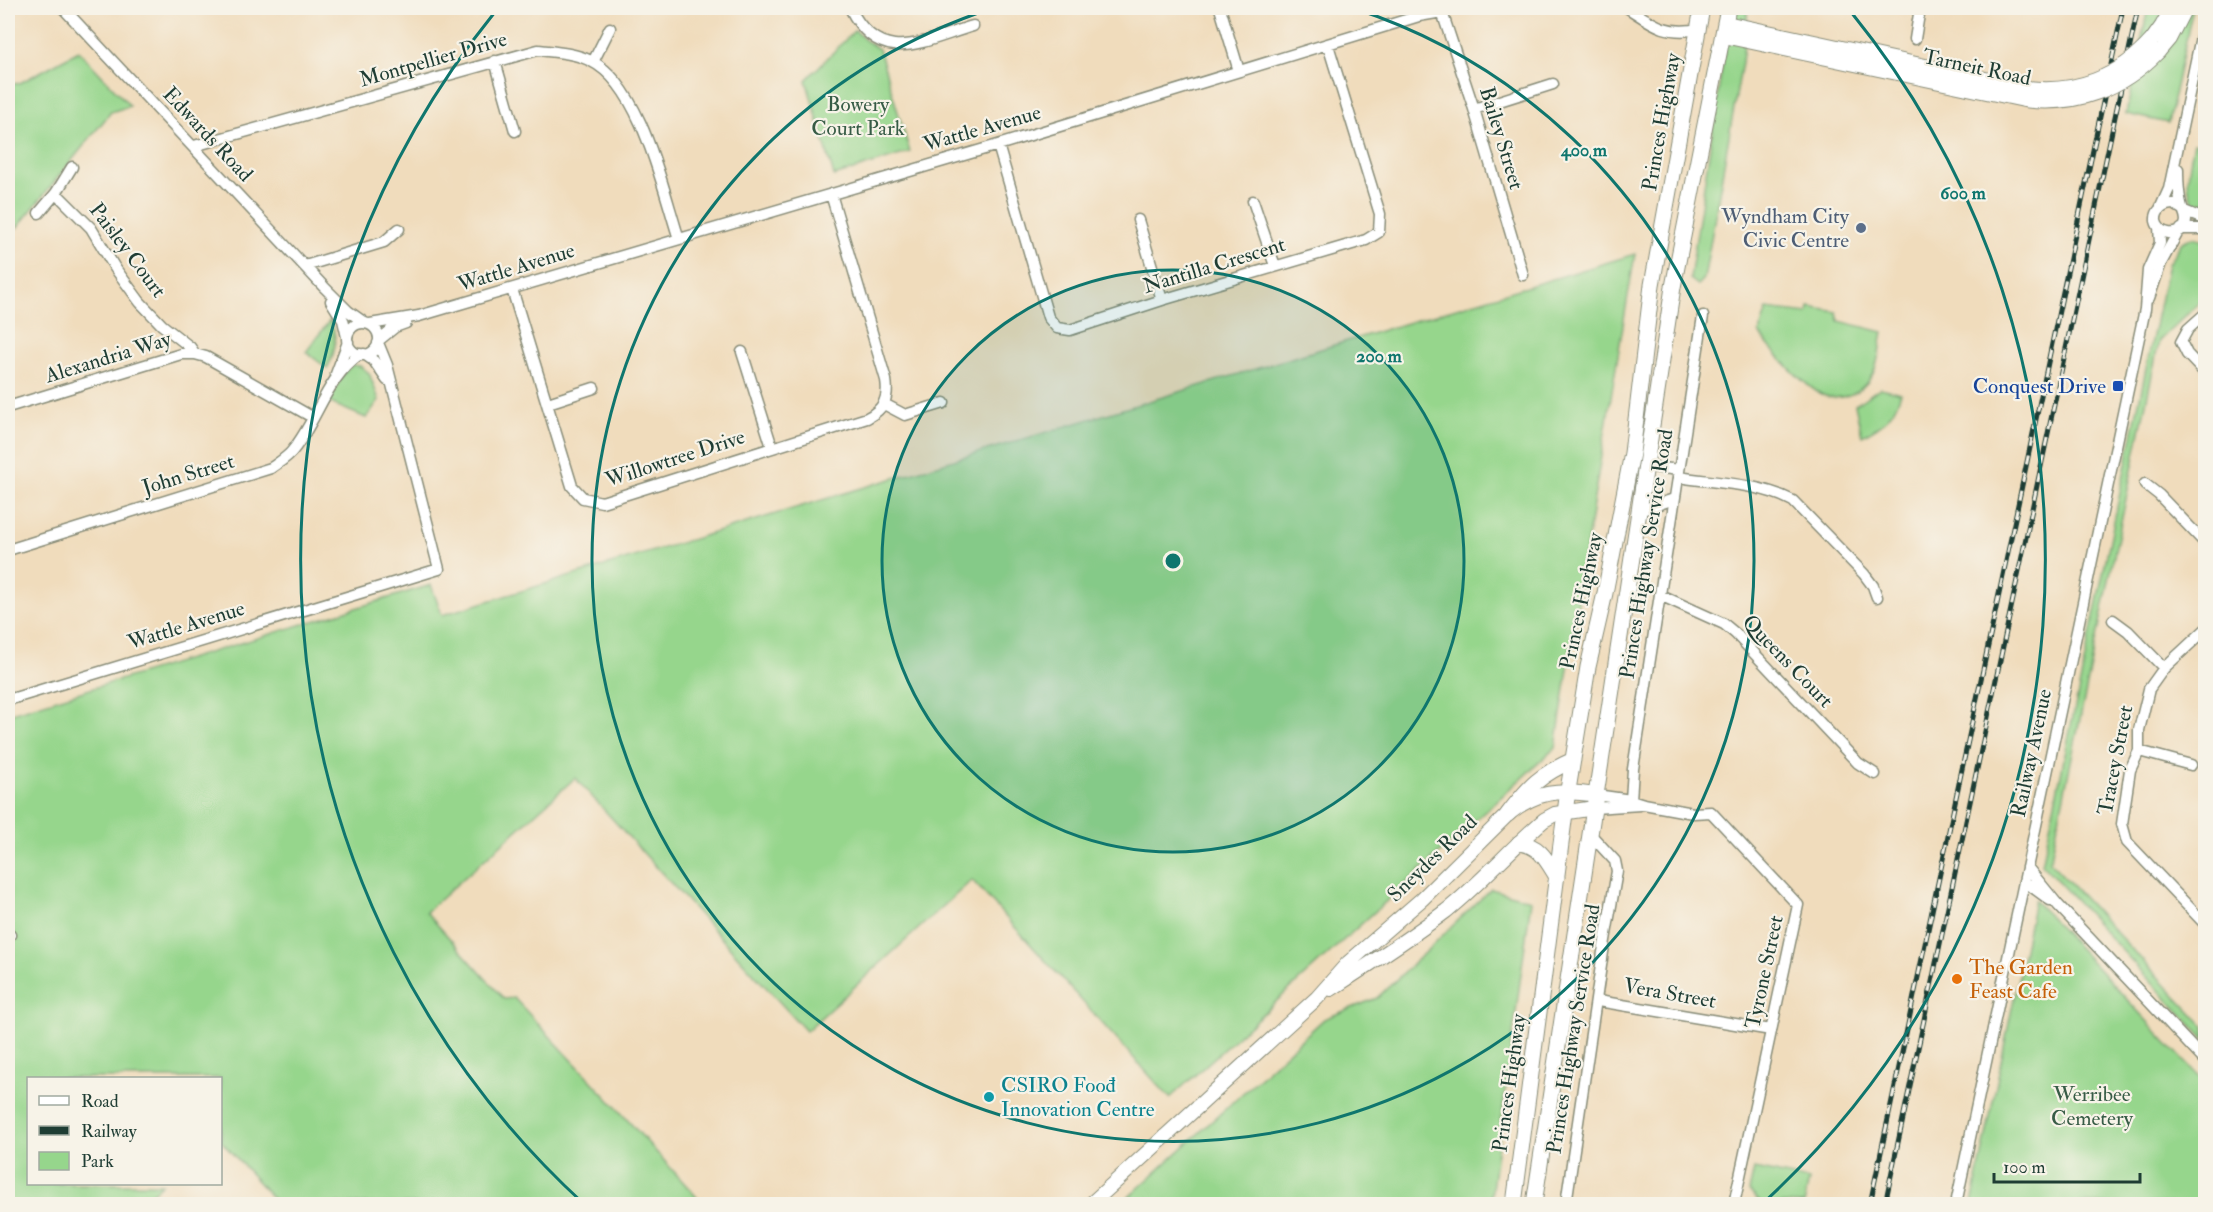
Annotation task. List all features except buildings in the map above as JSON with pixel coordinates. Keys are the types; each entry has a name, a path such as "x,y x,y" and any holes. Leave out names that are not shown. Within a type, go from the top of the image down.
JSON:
{"highway":[{"name":"Princes Highway","path":"1514,1204 1568,790 1588,667 1632,453 1652,285 1702,8"},
{"name":"Princes Highway","path":"1534,1204 1673,287 1726,22"},
{"path":"1699,29 1726,22"},
{"path":"1652,285 1673,287"},
{"path":"1626,487 1646,466"},
{"path":"1508,814 1522,795 1544,774 1574,760"},
{"path":"1519,843 1539,849 1557,877"}],"main road":[{"name":"Tarneit Road","path":"1726,22 2052,102 2072,100 2103,92 2131,77 2155,46 2172,8"},
{"name":"Tarneit Road","path":"2155,46 2169,39 2185,8"},
{"name":"Sneydes Road","path":"1091,1204 1317,998 1348,963 1422,899 1521,803 1568,790 1595,801"},
{"name":"Sneydes Road","path":"1317,998 1447,911 1544,820 1595,801"}],"street":[{"name":"Edwards Road","path":"63,8 324,287 348,311 367,324"},
{"path":"850,8 858,24 873,39 892,46 912,44 973,26"},
{"path":"1220,8 1239,71"},
{"path":"1628,8 1657,27 1685,31 1699,29"},
{"path":"1915,39 1920,8"},
{"name":"Wattle Avenue","path":"367,324 419,316 512,289 998,145 1419,16 1446,10"},
{"name":"Bailey Street","path":"1446,10 1522,275"},
{"path":"2205,17 2169,189 2156,218 2159,227 2165,232 2205,229"},
{"path":"593,62 610,28"},
{"name":"Nantilla Crescent","path":"998,145 1048,317 1057,328 1070,330 1162,300 1366,240 1379,232 1380,214 1328,45"},
{"name":"Montpellier Drive","path":"194,146 538,50 567,53 593,62 612,77 627,96 646,136 679,239"},
{"path":"495,61 516,130"},
{"path":"1474,109 1553,84"},
{"path":"2177,148 2178,193 2186,222 2180,231"},
{"path":"39,213 57,193 72,167"},
{"name":"Paisley Court","path":"57,193 91,228 115,268 140,302 195,354"},
{"path":"831,194 886,380 888,394 884,404 905,415 944,403"},
{"path":"1253,201 1275,266"},
{"path":"2160,209 2163,206 2174,204 2205,220"},
{"path":"1138,220 1162,300"},
{"name":"Railway Avenue","path":"2145,309 2146,278 2160,243 2159,227"},
{"path":"304,266 384,242 399,229"},
{"name":"Railway Avenue","path":"1956,1204 2145,309 2162,263 2180,231"},
{"name":"Edwards Road","path":"324,287 343,320 347,339"},
{"name":"Willowtree Drive","path":"512,289 572,486 583,498 602,502 867,418 878,413 884,404"},
{"path":"2205,313 2188,329 2181,342 2187,354 2205,374"},
{"name":"Wattle Avenue","path":"8,700 439,569 387,366 378,342 395,327 419,316"},
{"name":"Princes Highway Service Road","path":"1631,800 1633,769 1703,316"},
{"path":"367,324 377,331 378,342 373,351 362,354 352,350 347,339 351,328 367,324"},
{"name":"John Street","path":"8,550 271,468 293,451 335,377 347,339"},
{"path":"742,352 772,447"},
{"name":"Alexandria Way","path":"8,407 181,354 195,354 206,357 312,417"},
{"name":"Wattle Avenue","path":"362,354 374,361 392,388"},
{"name":"John Street","path":"335,377 348,363 362,354"},
{"path":"548,403 594,388"},
{"path":"1646,466 1759,489 1780,494 1793,501 1864,574 1873,586 1877,597"},
{"path":"2145,484 2159,495 2205,544"},
{"path":"1639,511 1674,499"},
{"name":"Queens Court","path":"1660,595 1724,624 1858,763 1875,774"},
{"path":"2113,620 2128,631 2164,669"},
{"name":"Tracey Street","path":"2205,629 2164,669 2150,689 2138,739 2139,751 2130,770 2122,824 2124,835 2132,846 2205,925"},
{"path":"2139,751 2192,765"},
{"name":"Tyrone Street","path":"1595,801 1631,800 1693,813 1711,812 1798,905 1734,1204"},
{"name":"Tyrone Street","path":"1595,801 1644,804"},
{"name":"Princes Highway Service Road","path":"1566,1204 1617,871 1615,861 1590,834"},
{"path":"2027,867 2058,905 2205,1062"},
{"path":"2024,881 2058,905"},
{"name":"Vera Street","path":"1598,1001 1771,1030"}],"green space":[{"path":"1731,8 1748,8 1742,62 1704,279 1698,285 1690,279"},
{"path":"2148,8 2193,8 2168,123 2126,114"},
{"name":"Bowery Court Park","path":"855,30 879,49 910,152 834,176 806,80"},
{"path":"79,51 130,106 111,112 17,228 8,195 8,85 20,83"},
{"path":"2194,143 2205,146 2205,210 2197,206 2189,191 2189,171"},
{"path":"2193,237 2205,240 2205,297 2159,341 2050,862 2205,1027 2205,1040 2042,864 2168,264 2182,242"},
{"path":"1635,254 1594,498 1556,747 1170,1098 972,880 806,1031 575,778 426,912 504,999 514,998 703,1204 278,1204 222,1142 222,1077 27,1077 27,1185 161,1185 139,1204 8,1204 8,714 431,585 442,615"},
{"path":"1809,307 1837,312 1839,321 1883,332 1874,372 1862,387 1850,395 1836,398 1823,395 1815,390 1789,367 1759,333 1767,309 1808,314"},
{"path":"330,320 335,345 327,368 306,352"},
{"path":"352,365 360,366 369,373 379,400 366,418 328,402 344,373"},
{"path":"1880,388 1901,393 1895,408 1887,419 1862,436 1855,405"},
{"path":"1491,889 1531,900 1490,1204 1121,1204 1324,1019 1377,998"},
{"name":"Werribee Cemetery","path":"2034,900 2205,1083 2205,1204 1972,1204"},
{"path":"1754,1169 1809,1180 1804,1204 1762,1204 1749,1191"}],"railway":[{"path":"1870,1204 2123,8"},
{"path":"1885,1204 2138,8"}],"place":[{"name":"Wyndham City Civic Centre","path":"1861,228"},
{"name":"Conquest Drive","path":"2118,386"},
{"name":"The Garden Feast Cafe","path":"1957,979"},
{"name":"CSIRO Foođ Innovation Centre","path":"989,1097"}]}
